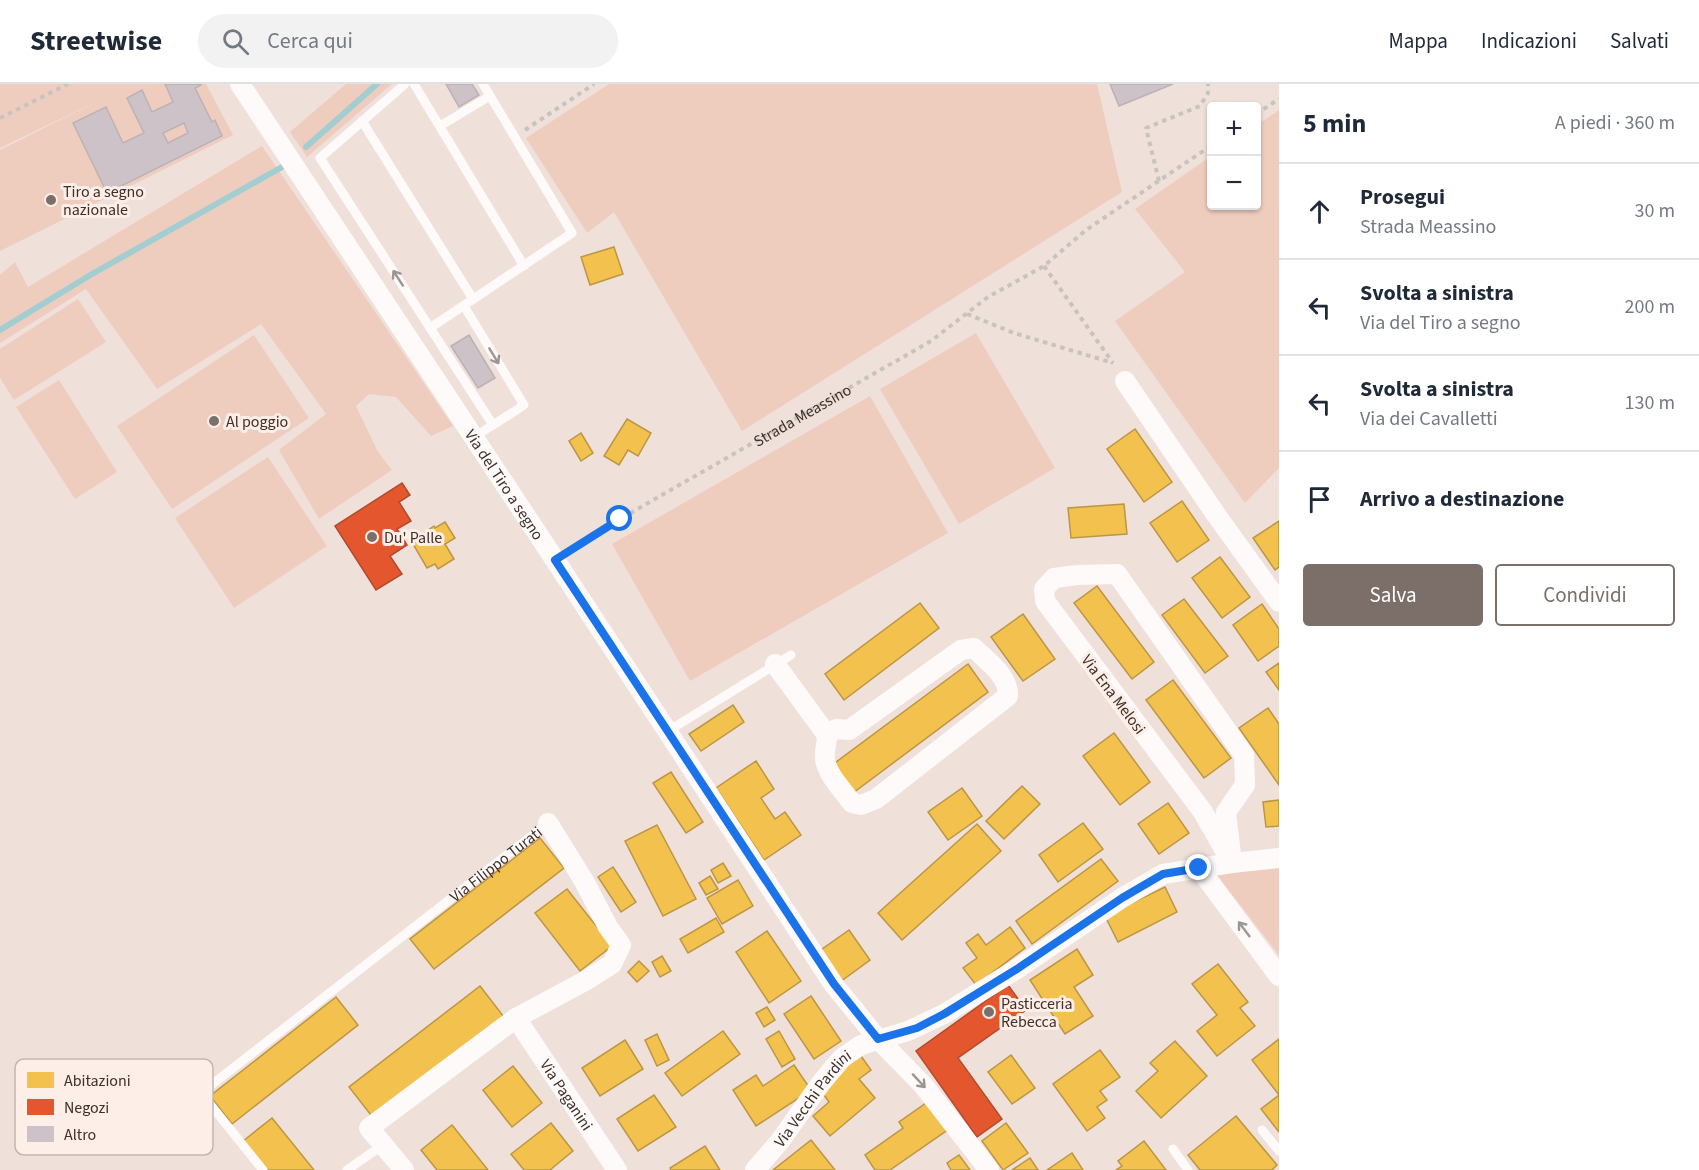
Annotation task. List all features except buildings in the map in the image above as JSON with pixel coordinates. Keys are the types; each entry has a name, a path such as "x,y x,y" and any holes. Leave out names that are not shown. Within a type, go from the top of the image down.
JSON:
{"street":[{"name":"Via del Tiro a segno","path":"240,84 834,984 878,1039 923,1085 989,1170"},
{"path":"1125,381 1279,602"},
{"name":"Via Ena Melosi","path":"1117,574 1244,755 1245,785 1226,812 1232,863 1203,812 1045,601 1044,590 1054,578 1117,574"},
{"path":"783,660 827,735 825,756 827,768 852,803 861,805 876,799 1008,696 1008,689 1000,673 974,648 961,650 849,730 836,729 827,735"},
{"name":"Via Filippo Turati","path":"404,1170 369,1128 516,1018 612,964 621,945 608,927 584,881 548,823"},
{"name":"Via Vecchi Pardini","path":"755,1170 780,1141 842,1058 861,1045 917,1028 944,1014 1017,969 1122,898 1163,874 1279,858"},
{"path":"1199,868 1279,976"},
{"name":"Via Paganini","path":"516,1018 617,1170"}],"lane":[{"path":"405,84 320,158 493,425"},
{"path":"414,84 524,266"},
{"path":"430,327 572,233 483,84"},
{"path":"440,126 490,96"},
{"path":"362,122 473,299"},
{"path":"464,306 524,405 474,437"},
{"path":"668,731 783,660"},
{"name":"Via Filippo Turati","path":"213,1084 548,823"},
{"name":"Via Filippo Turati","path":"213,1108 263,1170"},
{"path":"1262,1130 1279,1151"},
{"path":"347,1170 383,1145"},
{"path":"1173,1149 1188,1170"}],"path":[{"path":"0,118 68,84"},
{"path":"514,136 594,84"},
{"path":"1159,181 1146,128 1200,106 1208,93 1208,84"},
{"path":"1261,111 1279,99"},
{"name":"Strada Meassino","path":"555,560 620,519 931,341 988,297 1044,266 1086,230 1207,148"},
{"path":"1044,266 1125,381"},
{"path":"967,313 1014,333 1113,363"}],"shaded area":[{"name":"Tiro a segno nazionale","path":"0,84 206,84 233,135 0,251 0,150 102,99 0,148"},
{"path":"346,84 392,84 307,157 290,132"},
{"path":"609,84 1097,84 1122,192 742,431 614,212 587,233 526,138"},
{"path":"1279,110 1279,468 1245,503 1115,321 1185,272 1135,209 1207,159 1207,210 1261,210 1261,122"},
{"path":"262,146 453,426 431,436 396,397 369,394 356,406 378,452 392,470 319,519 279,450 326,414 261,324 157,389 86,289 0,343 0,275 15,262 28,287"},
{"path":"78,299 106,342 14,400 0,378 0,349"},
{"path":"976,333 1055,468 959,524 880,389"},
{"path":"254,335 309,418 172,509 117,426"},
{"path":"59,380 117,472 75,499 16,407"},
{"path":"870,396 948,533 690,681 612,544"},
{"path":"268,457 327,546 234,608 175,518"},
{"path":"1279,868 1279,955 1216,874"}],"waterway":[{"path":"306,147 377,84"},
{"path":"0,330 92,274 282,167"}],"place":[{"name":"Tiro a segno nazionale","path":"51,200"},
{"name":"Al poggio","path":"214,421"},
{"name":"Du' Palle","path":"372,537"},
{"name":"Pasticceria Rebecca","path":"989,1012"}],"route":[{"path":"620,519 555,560 834,984 878,1039 917,1028 944,1014 1017,969 1122,898 1163,874 1199,868"}]}
